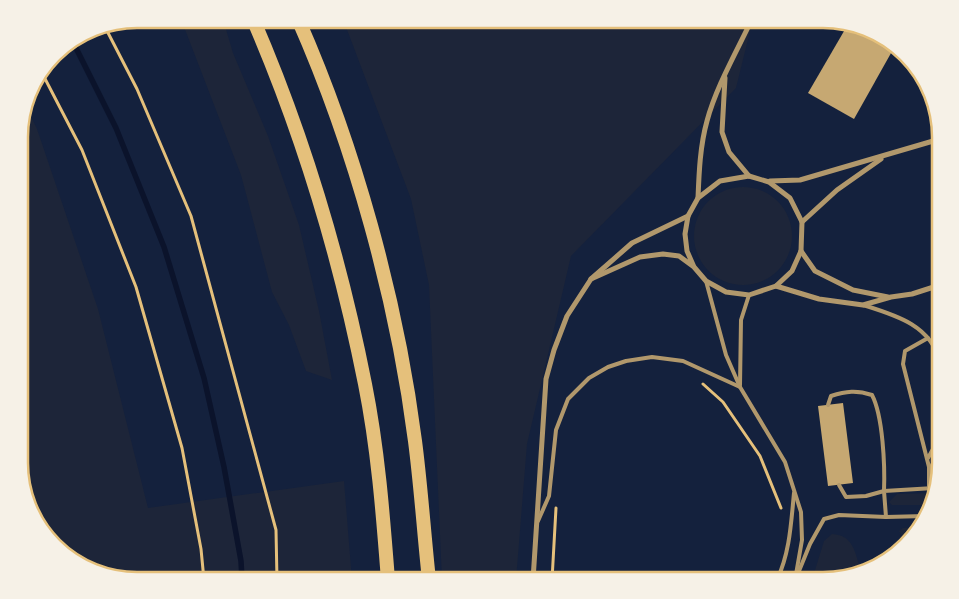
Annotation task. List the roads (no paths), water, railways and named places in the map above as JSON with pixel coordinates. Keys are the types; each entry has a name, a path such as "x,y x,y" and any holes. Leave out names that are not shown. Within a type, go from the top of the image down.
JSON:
{"highway":[{"path":"257,28 311,170 345,295 367,395 379,477 387,572"},
{"path":"302,28 341,129 381,264 400,353 415,441 428,572"}],"street":[{"path":"698,198 699,167 707,121 726,73 748,28"},
{"path":"726,73 722,132 730,152 748,176"},
{"path":"694,267 687,251 685,234 688,216 698,198 720,181 748,176 770,182 800,180 931,142"},
{"path":"802,222 837,190 886,156"},
{"path":"591,279 640,257 664,254 679,256 694,267 706,281 726,292 749,295 776,286 792,271 802,251 802,222 790,198 770,182"},
{"path":"534,571 546,379 566,316 591,279 632,243 688,216"},
{"path":"802,251 815,271 853,290 891,297"},
{"path":"776,286 819,299 863,305 931,288"}],"lane":[{"path":"706,281 726,355 740,387 785,462 801,512 802,540 798,571"},
{"path":"740,387 741,320 749,295"},
{"path":"863,305 902,318 918,328 931,341"},
{"path":"928,338 905,351 903,364 929,467"},
{"path":"537,523 549,496 556,430 568,399 590,378 608,367 626,361 652,358 683,362 740,387"},
{"path":"828,405 831,396 843,392 860,391 872,395 877,405 885,470 886,517"},
{"path":"929,484 928,456 931,452"},
{"path":"839,485 846,497 866,496 884,490 928,488"},
{"path":"781,571 785,564 789,539 794,490"},
{"path":"799,571 810,544 824,519 839,515 917,516"}],"waterway":[{"path":"75,47 116,128 164,247 204,378 224,467 242,572"}]}
